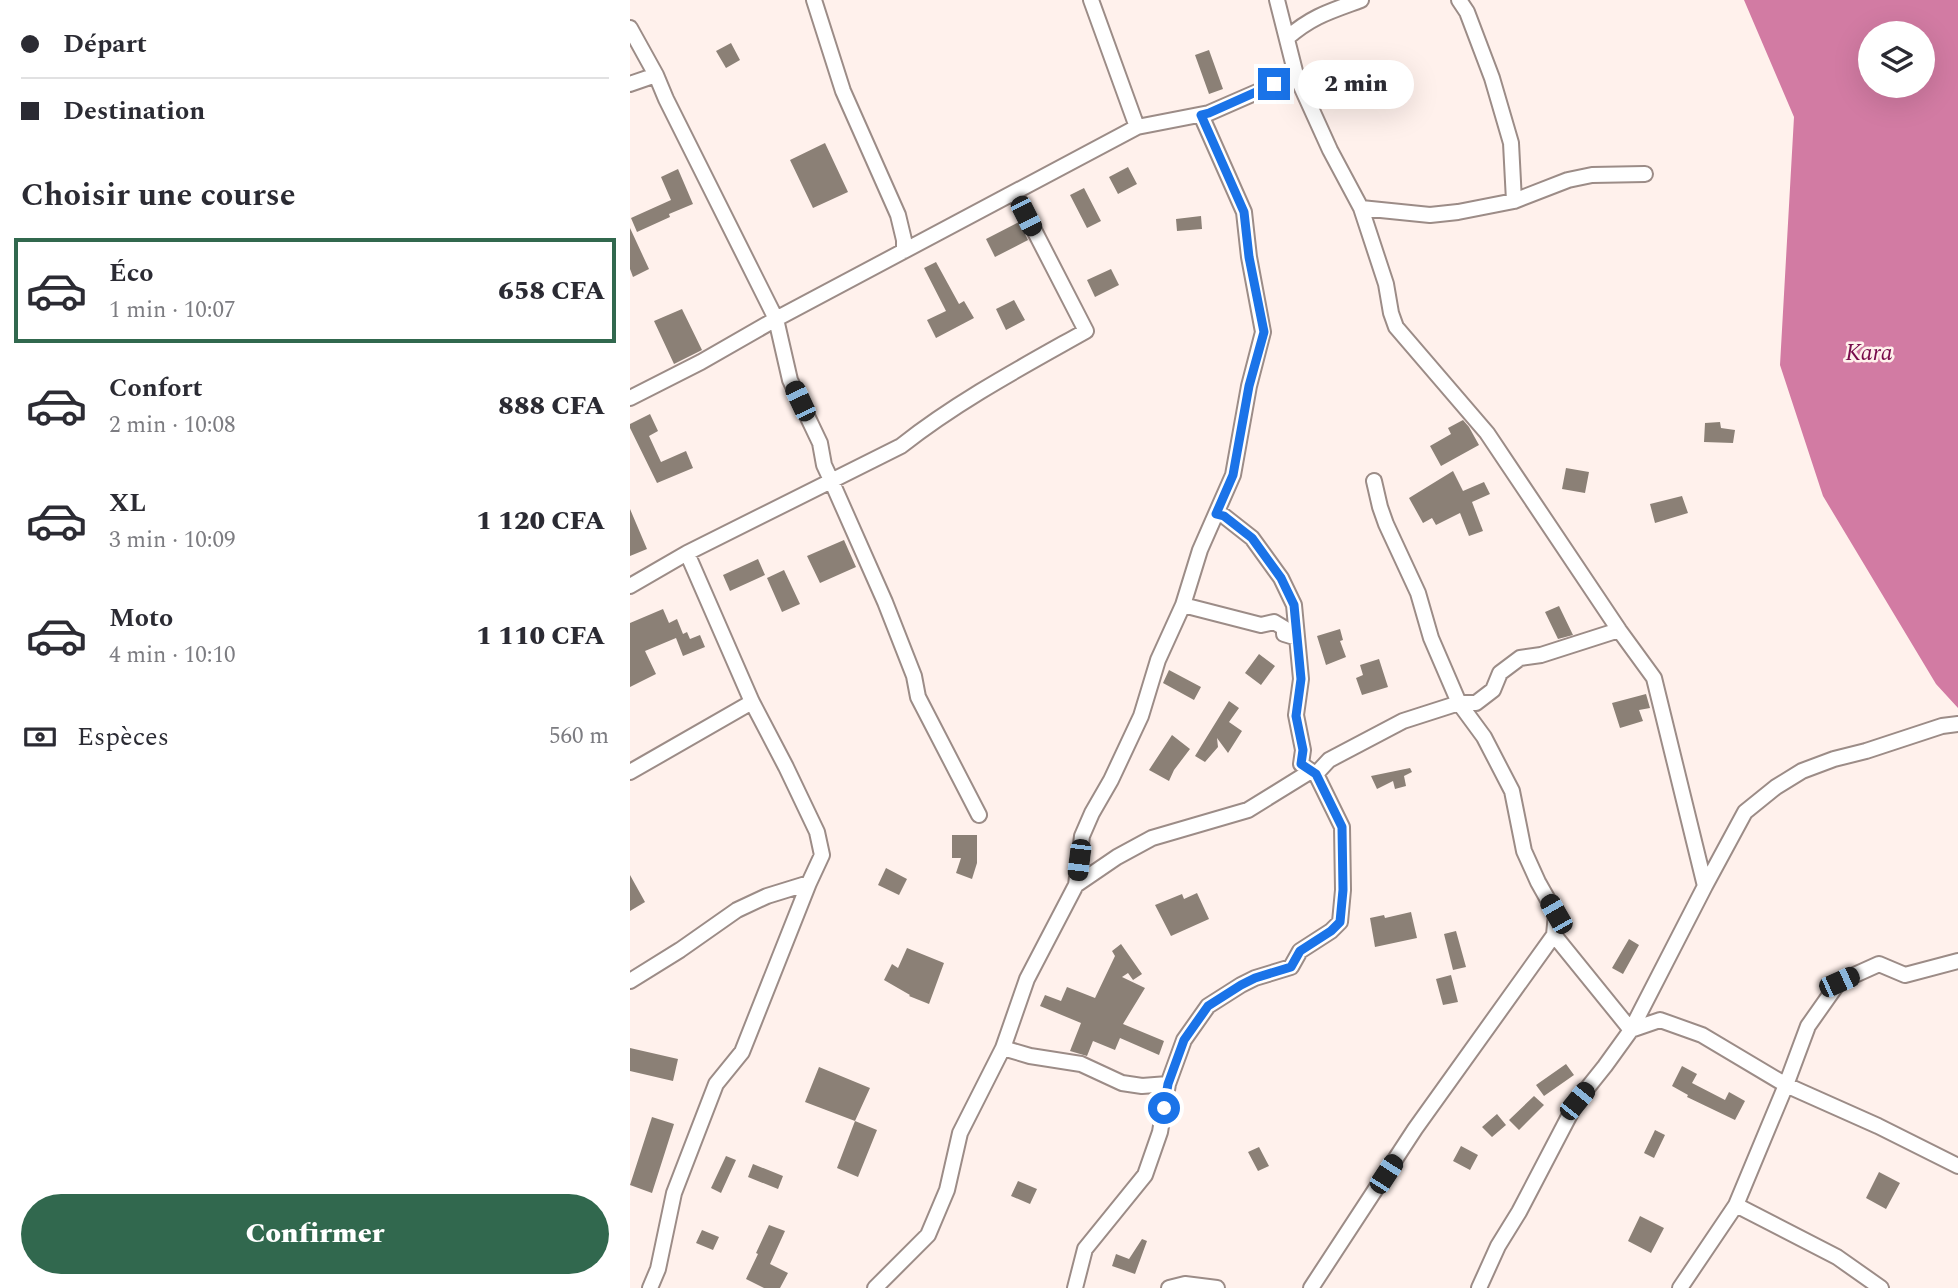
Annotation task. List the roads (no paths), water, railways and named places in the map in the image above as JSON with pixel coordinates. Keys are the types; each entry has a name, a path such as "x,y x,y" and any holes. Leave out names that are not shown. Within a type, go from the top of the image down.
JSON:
{"street":[{"path":"814,0 843,91 898,215 904,251"},
{"path":"1091,0 1137,127"},
{"path":"1277,0 1296,75 1330,150 1362,208 1386,284 1396,327 1487,433 1654,678 1705,886"},
{"path":"1287,38 1316,16 1361,0"},
{"path":"1459,0 1467,12 1492,78 1511,143 1514,201"},
{"path":"630,28 656,75 776,319 790,380 820,443 824,465 886,601 914,677 918,697 979,815"},
{"path":"630,84 656,75"},
{"path":"630,398 1137,127 1209,113 1296,75"},
{"path":"876,1288 928,1235 947,1190 960,1133 1003,1048 1027,979 1076,885 1082,836 1141,716 1158,660 1183,605 1200,550 1233,475 1249,386 1264,332 1249,257 1244,212 1201,115"},
{"path":"1362,208 1430,215 1458,212 1514,201 1568,180 1592,175 1645,174"},
{"path":"630,586 687,553 901,446 926,425 971,396 1086,331 1015,193"},
{"path":"1311,1288 1415,1129 1554,934 1556,914 1524,851 1512,791 1484,737 1459,703 1431,638 1418,593 1386,524 1374,481"},
{"path":"1075,1288 1085,1249 1146,1175 1160,1132 1168,1084 1184,1040 1208,1006 1255,978 1291,967 1300,951 1340,922 1343,890 1342,827 1314,773 1301,764 1303,750 1296,716 1301,679 1294,605 1281,578 1252,538 1224,516 1216,514"},
{"path":"650,1288 658,1269 674,1193 716,1084 742,1052 822,855 817,832 752,702 687,553"},
{"path":"1183,605 1261,625 1274,622 1284,628 1284,634 1297,638"},
{"path":"1076,885 1117,857 1152,838 1248,810 1314,773 1329,760 1403,721 1459,703 1476,703 1493,690 1500,673 1520,658 1541,655 1619,630"},
{"path":"630,772 752,702"},
{"path":"1479,1288 1498,1246 1519,1212 1577,1101 1631,1030 1745,812 1776,787 1802,771 1958,723"},
{"path":"630,981 737,910 767,896 809,883"},
{"path":"1554,934 1631,1030"},
{"path":"1680,1288 1736,1205 1808,1026 1839,982 1879,964 1905,975 1958,961"},
{"path":"1631,1030 1660,1020 1702,1035 1786,1085 1878,1126 1958,1166"},
{"path":"1003,1048 1030,1056 1081,1064 1122,1083 1142,1086 1168,1084"},
{"path":"1736,1205 1837,1257 1881,1288"},
{"path":"1169,1288 1185,1284 1217,1288"}],"water":[{"name":"Kara","path":"1744,0 1958,0 1958,708 1936,684 1823,496 1780,365 1794,117"}]}
